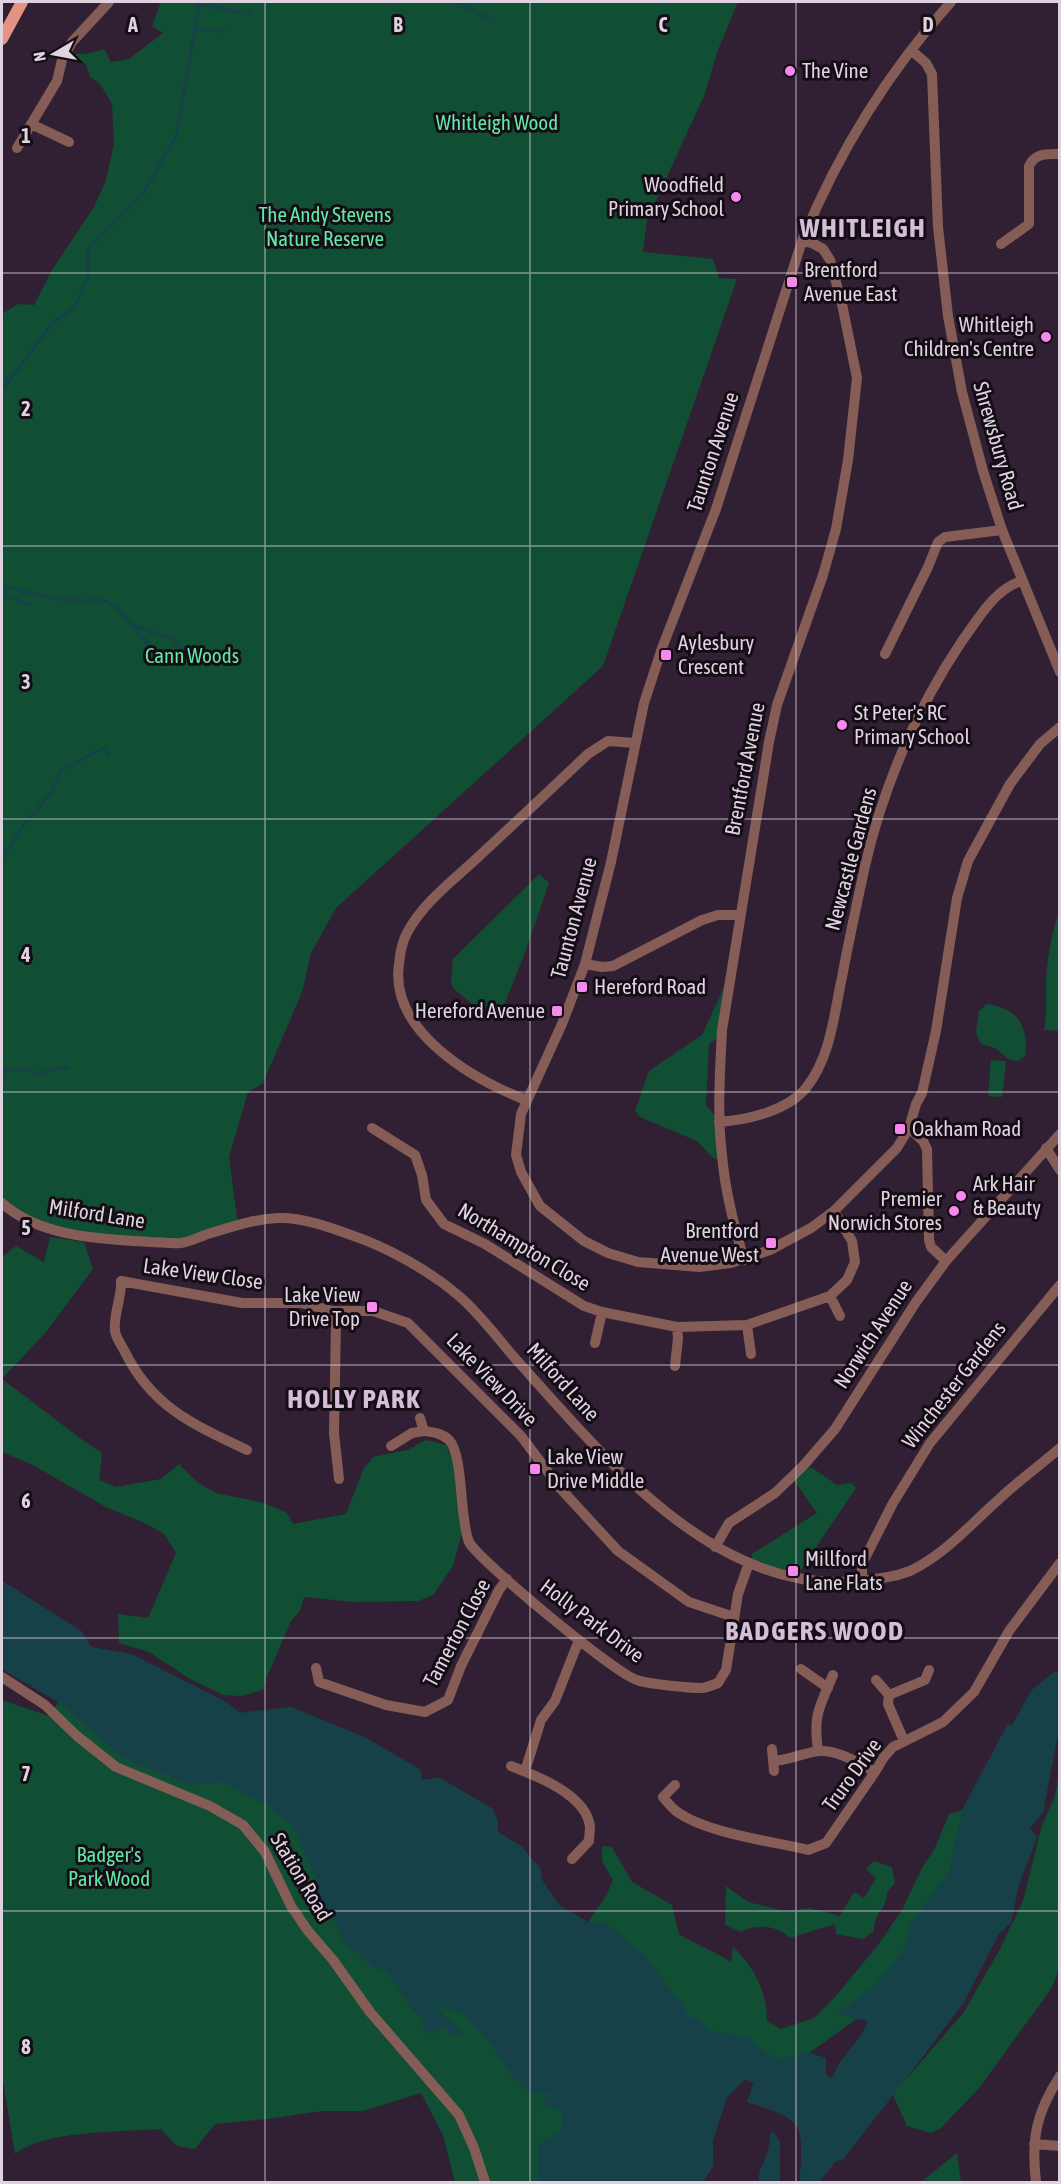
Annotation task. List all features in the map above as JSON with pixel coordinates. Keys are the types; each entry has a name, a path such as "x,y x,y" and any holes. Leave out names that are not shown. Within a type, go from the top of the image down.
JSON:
{"main road":[{"path":"2,39 22,2"}],"street":[{"path":"17,148 57,81 62,60 72,42 109,2"},
{"name":"Taunton Avenue","path":"951,2 910,50 846,146 816,205 802,241 716,509 662,648 644,703 611,862 585,964 562,1024 521,1114 516,1155 521,1173 540,1206 584,1241 608,1253 638,1262 699,1267 744,1260 770,1250 811,1228 834,1211 897,1148 909,1128 922,1093 936,1031 957,898 964,871 1010,784 1040,744 1059,727"},
{"name":"Shrewsbury Road","path":"910,50 926,63 933,74 938,227 948,316 962,392 983,471 1002,530 1059,672"},
{"path":"31,124 69,142"},
{"path":"1001,244 1029,224 1029,166 1032,159 1037,156 1059,154"},
{"name":"Brentford Avenue","path":"744,1260 732,1217 722,1156 719,1122 722,1030 739,915 777,705 836,529 848,460 857,378 831,263 823,249 802,241"},
{"path":"885,654 938,542 945,537 1002,530"},
{"name":"Newcastle Gardens","path":"719,1122 754,1118 783,1105 805,1090 820,1065 832,1026 866,863 880,812 901,756 921,712 950,659 992,600 1005,588 1021,581"},
{"path":"526,1100 501,1090 469,1071 431,1042 411,1021 400,995 397,975 400,953 407,933 437,895 588,754 608,741 635,743"},
{"path":"585,964 602,968 613,966 702,920 718,915 739,915"},
{"name":"Northampton Close","path":"372,1128 415,1155 422,1174 426,1200 444,1224 485,1244 584,1306 602,1312 677,1327 747,1325 830,1296 847,1280 855,1262 852,1241 834,1211"},
{"path":"909,1128 923,1141 927,1149 929,1240 931,1247 946,1261"},
{"name":"Norwich Avenue","path":"715,1547 729,1523 775,1493 803,1466 835,1429 916,1302 946,1261 1059,1134"},
{"path":"1046,1148 1059,1170"},
{"name":"Milford Lane","path":"2,1203 10,1211 35,1224 77,1235 121,1240 180,1243 255,1221 280,1218 354,1236 404,1259 433,1275 462,1298 628,1480 687,1528 729,1556 793,1578 825,1583 892,1577 912,1570 958,1539 997,1500 1059,1448"},
{"name":"Lake View Close","path":"247,1450 201,1428 177,1413 141,1380 115,1332 122,1290 121,1281 242,1304 301,1303 333,1311"},
{"name":"Winchester Gardens","path":"862,1580 862,1564 893,1503 930,1443 1059,1285"},
{"path":"830,1296 840,1316"},
{"path":"333,1311 336,1322 334,1433 339,1479"},
{"name":"Lake View Drive","path":"333,1311 373,1311 408,1323 521,1436 560,1488 618,1551 689,1602 734,1617"},
{"name":"Northampton Close","path":"595,1343 602,1312"},
{"path":"747,1325 751,1354"},
{"path":"675,1366 677,1327"},
{"path":"392,1446 412,1433 424,1431 420,1418"},
{"name":"Holly Park Drive","path":"424,1431 440,1434 449,1440 456,1452 460,1495 470,1543 507,1580 603,1660 636,1680 702,1688 718,1683 726,1670 738,1594 749,1563"},
{"name":"Truro Drive","path":"675,1785 663,1797 674,1809 691,1820 714,1828 808,1850 826,1843 884,1756 893,1747 943,1722 975,1692 1010,1631 1059,1563"},
{"name":"Tamerton Close","path":"316,1668 319,1682 386,1705 425,1712 448,1700 461,1666 499,1590 507,1580"},
{"path":"525,1771 541,1720 555,1701 579,1640"},
{"path":"801,1669 828,1688"},
{"path":"889,1695 925,1680 929,1670"},
{"path":"818,1751 816,1717 833,1676"},
{"name":"Station Road","path":"2,1677 45,1705 77,1737 116,1767 210,1806 243,1825 265,1852 291,1906 308,1931 333,1960 370,2012 459,2115 474,2148 485,2182"},
{"path":"876,1680 889,1695 888,1704 904,1741"},
{"path":"772,1749 773,1766 785,1760 818,1751 831,1752 849,1758 875,1772"},
{"path":"511,1766 560,1788 581,1807 590,1826 589,1841 572,1859"},
{"path":"1036,2182 1034,2144 1037,2118 1059,2076"},
{"path":"1034,2144 1059,2146"}],"green space":[{"name":"Cann Woods","path":"161,2 738,2 718,50 704,96 652,209 648,211 643,252 713,259 719,278 737,279 603,666 336,908 311,953 302,992 263,1083 248,1092 229,1157 238,1225 180,1241 89,1236 2,1209 2,314 18,304 34,305 52,270 94,207 106,180 114,144 112,104 100,84 90,77 86,64 75,60 76,54 87,54 104,49 111,62 129,59 163,33 152,26"},
{"path":"539,874 549,883 501,1013 492,1020 454,989 451,983 453,959"},
{"path":"1059,911 1059,1031 1044,1030 1048,959"},
{"path":"725,985 718,1038 709,1044 706,1105 715,1116 718,1160 712,1157 697,1141 640,1117 635,1111 649,1071 702,1035"},
{"path":"987,1004 1007,1010 1014,1015 1023,1028 1025,1056 1018,1061 1008,1059 995,1048 981,1044 976,1032 979,1011"},
{"path":"991,1060 1006,1061 1002,1097 988,1096"},
{"path":"50,1237 84,1242 93,1269 46,1332 2,1379 2,1257 16,1246 44,1262"},
{"path":"2,1379 102,1453 99,1480 116,1487 161,1479 179,1464 198,1483 216,1493 264,1503 287,1513 293,1524 346,1514 363,1470 373,1457 408,1450 426,1440 446,1445 453,1462 462,1532 453,1566 433,1595 418,1601 354,1602 304,1597 300,1611 291,1621 263,1690 241,1696 223,1695 190,1679 149,1652 119,1643 118,1614 148,1618 176,1553 164,1534 147,1524 106,1507 31,1464 2,1452"},
{"path":"811,1467 837,1485 852,1483 856,1488 797,1575 752,1562 752,1554 817,1513 793,1479"},
{"name":"Badger's Park Wood","path":"2,1581 81,1631 91,1647 131,1654 226,1702 240,1713 291,1707 366,1738 421,1770 421,1780 440,1778 493,1809 498,1822 498,1832 522,1847 540,1868 542,1880 559,1905 588,1922 606,1896 613,1880 602,1861 602,1846 612,1847 632,1882 672,1905 679,1934 731,1962 733,1947 740,1954 758,1980 765,2000 767,2021 781,2029 814,2018 835,1997 878,1945 902,1910 922,1868 934,1850 949,1814 962,1810 1008,1724 1012,1726 1031,1691 1054,1672 1059,1672 1059,1728 1043,1812 1030,1828 1037,1837 1019,1884 1011,1922 998,1935 964,2002 903,2083 964,2012 1001,1947 1023,1901 1042,1825 1055,1796 1059,1772 1059,1970 1051,1989 980,2087 941,2128 931,2133 907,2126 893,2095 844,2158 835,2162 819,2182 800,2182 801,2147 797,2127 781,2114 747,2102 754,2083 745,2079 727,2097 713,2140 713,2166 703,2182 455,2182 443,2135 421,2093 363,2111 322,2111 215,2124 195,2149 177,2146 161,2129 64,2136 44,2140 15,2154 2,2075 2,1700 49,1716 58,1702 2,1669","holes":["858,2018 868,2021 832,2079 826,2075 826,2058 809,2053"]},
{"path":"874,1861 892,1867 895,1883 887,1892 885,1903 876,1919 874,1931 863,1939 836,1934 835,1924 790,1938 773,1928 753,1927 741,1932 725,1925 726,1886 748,1902 785,1911 809,1908 840,1916 854,1892 864,1898 876,1878 866,1869"},
{"path":"957,2153 961,2182 921,2182"}],"shaded area":[{"path":"2,1581 81,1631 91,1647 131,1654 226,1702 240,1713 291,1707 366,1738 421,1770 421,1780 440,1778 493,1809 498,1822 498,1832 522,1847 540,1868 542,1880 559,1905 588,1922 605,1923 648,1958 673,1994 681,2000 689,2017 696,2018 710,2030 749,2038 764,2052 779,2059 808,2053 826,2058 826,2075 832,2079 839,2063 864,2032 868,2021 836,2013 874,1987 907,1944 909,1926 949,1871 962,1811 1008,1724 1012,1726 1031,1691 1054,1672 1059,1672 1059,1728 1043,1812 1030,1828 1037,1837 1019,1884 1011,1922 998,1935 964,2002 844,2158 835,2162 819,2182 800,2182 801,2147 797,2127 781,2114 747,2102 754,2083 745,2079 727,2097 713,2140 713,2166 703,2182 538,2182 538,2145 561,2132 561,2111 539,2105 549,2093 530,2093 513,2077 495,2050 465,2015 433,2004 463,2033 452,2037 444,2026 432,2034 424,2030 420,2015 412,2010 387,1971 374,1968 343,1941 336,1923 317,1896 318,1883 293,1826 268,1806 223,1782 191,1785 123,1758 59,1702 2,1669"},
{"path":"772,2131 780,2141 780,2182 759,2182 760,2171 768,2151"}],"waterway":[{"path":"2,390 53,322 74,308 88,277 88,249 143,194 176,136 200,2"},
{"path":"457,2 473,10"},
{"path":"199,4 240,12"},
{"path":"245,13 250,14"},
{"path":"478,13 493,22"},
{"path":"196,30 224,31"},
{"path":"2,586 46,597 80,601 103,600 117,608 154,651"},
{"path":"2,594 30,605"},
{"path":"132,625 173,639 183,650"},
{"path":"2,860 22,827 51,793 61,771 103,748 109,756"},
{"path":"2,1073 8,1070 32,1070 34,1074 68,1067"}],"place":[{"name":"The Vine","path":"790,71"},
{"name":"Woodfield Primary School","path":"736,197"},
{"name":"Brentford Avenue East","path":"792,282"},
{"name":"Whitleigh Children's Centre","path":"1046,337"},
{"name":"Aylesbury Crescent","path":"666,655"},
{"name":"St Peter's RC Primary School","path":"842,725"},
{"name":"Hereford Road","path":"582,987"},
{"name":"Hereford Avenue","path":"557,1011"},
{"name":"Oakham Road","path":"900,1129"},
{"name":"Ark Hair & Beauty","path":"961,1196"},
{"name":"Premier Norwich Stores","path":"954,1211"},
{"name":"Brentford Avenue West","path":"771,1243"},
{"name":"Lake View Drive Top","path":"372,1307"},
{"name":"Lake View Drive Middle","path":"535,1469"},
{"name":"Millford Lane Flats","path":"793,1571"}],"district":[{"name":"WHITLEIGH","path":"863,228"},
{"name":"HOLLY PARK","path":"354,1399"},
{"name":"BADGERS WOOD","path":"815,1631"}],"park label":[{"name":"Whitleigh Wood","path":"497,123"},
{"name":"The Andy Stevens Nature Reserve","path":"325,227"}]}
